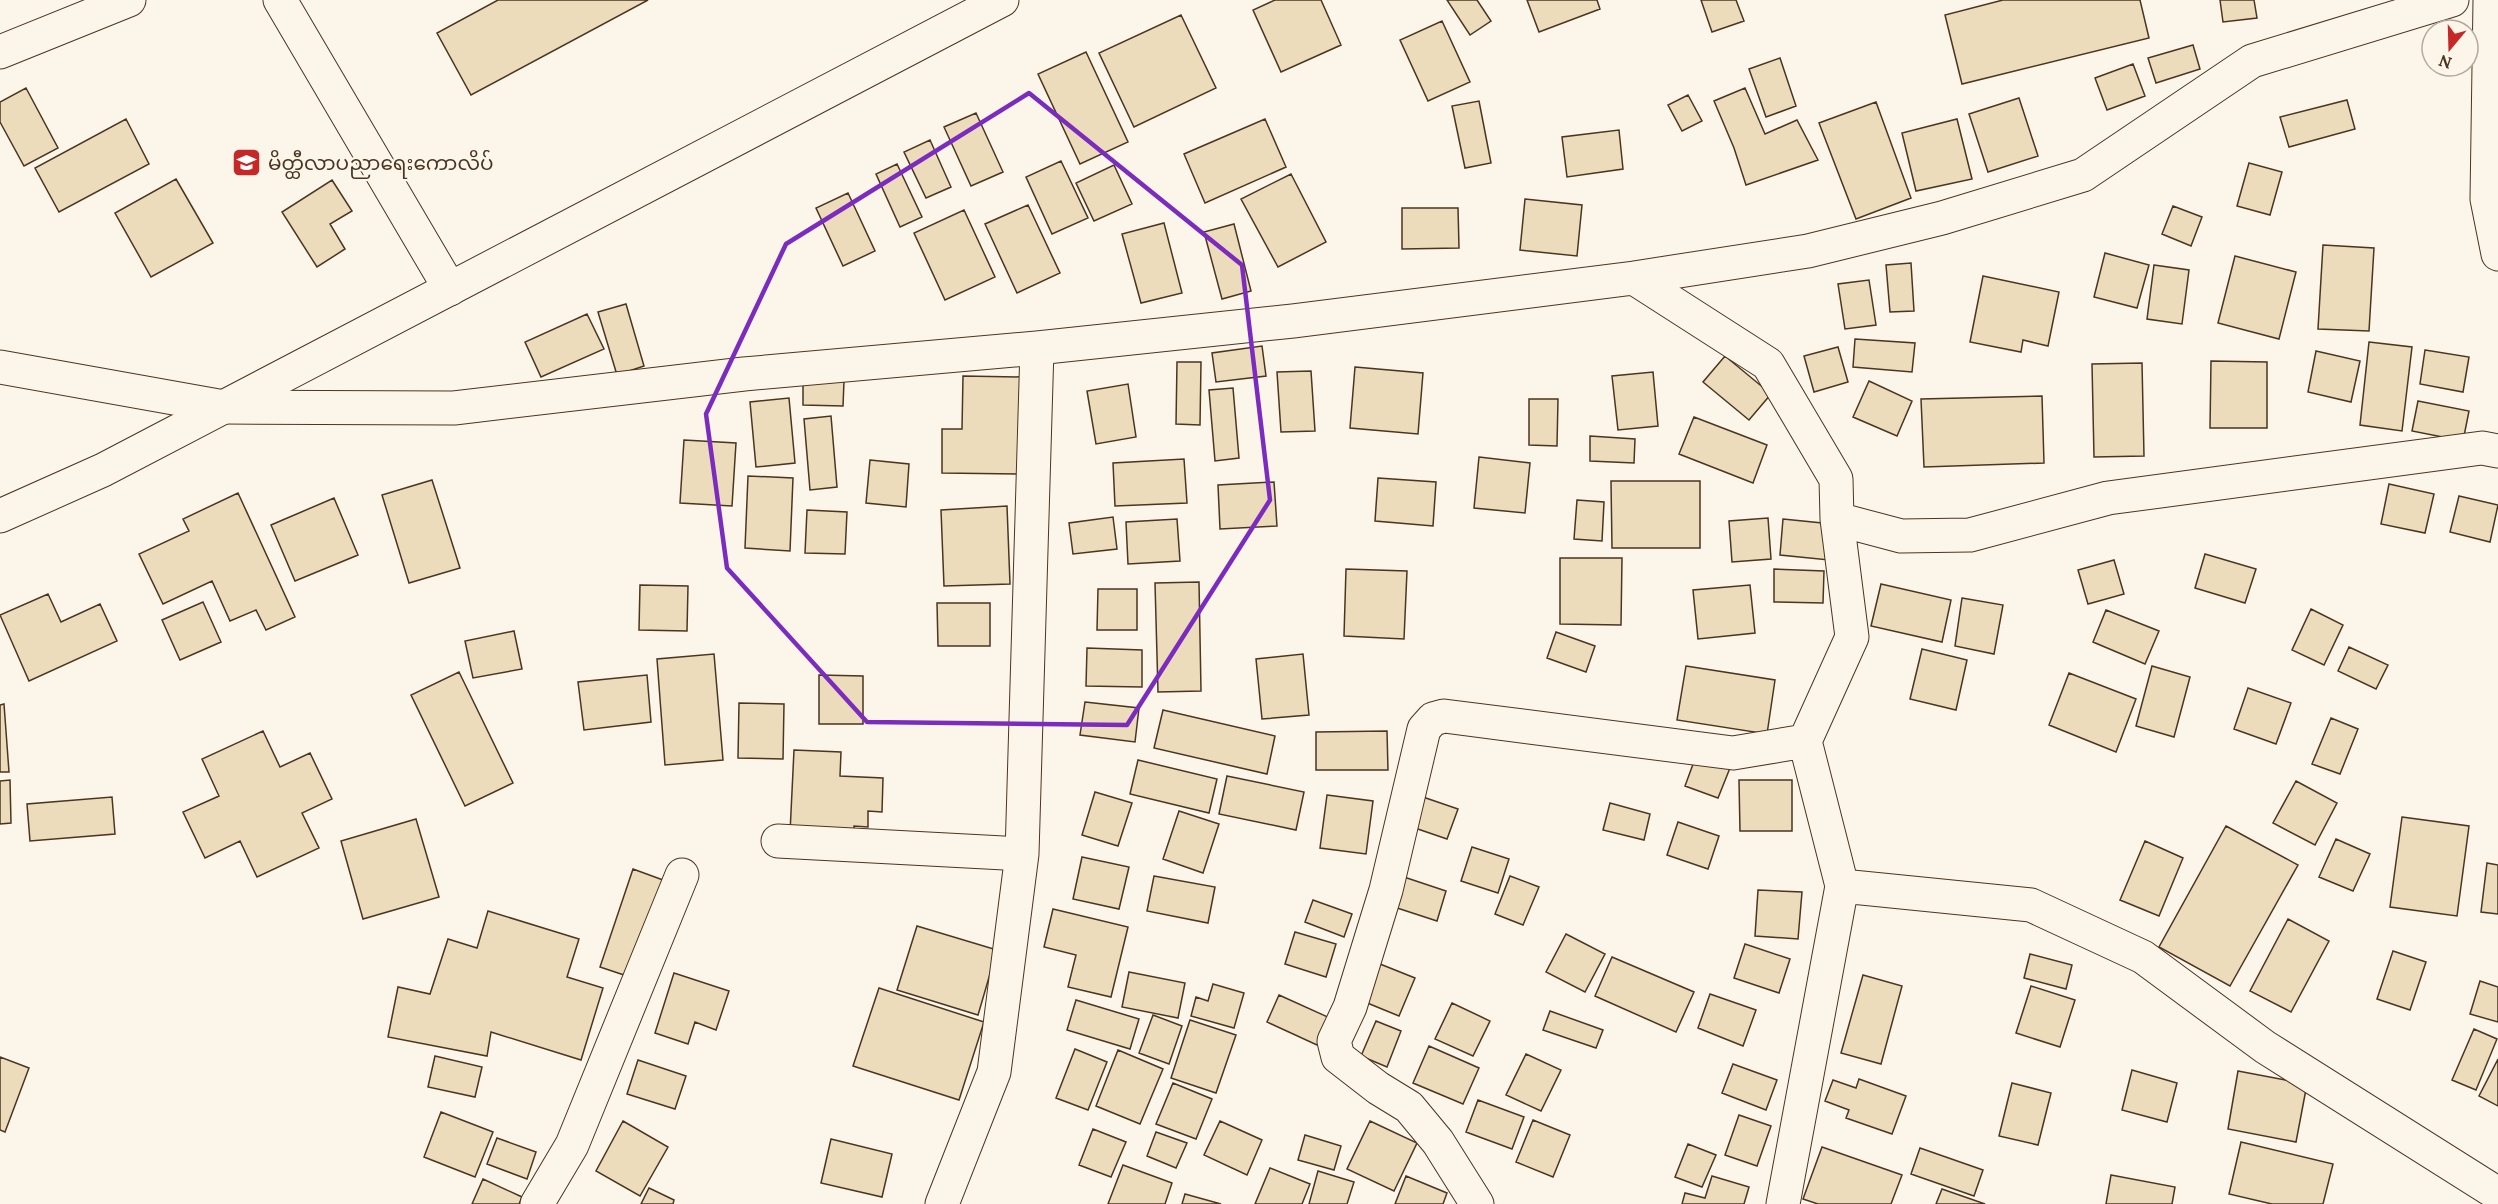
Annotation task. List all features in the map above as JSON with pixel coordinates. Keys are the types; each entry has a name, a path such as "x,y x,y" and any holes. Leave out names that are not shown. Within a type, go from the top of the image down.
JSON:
{"main road":[{"path":"0,52 129,0"},
{"path":"280,0 450,289"},
{"path":"0,516 103,470 1002,0"},
{"path":"2490,0 2487,200 2498,254"},
{"path":"0,367 224,407 454,408 744,374 1037,348 1293,321 1634,278 1808,250 1942,218 2083,175 2252,61 2442,2"},
{"path":"1634,278 1768,364 1836,479 1837,519 1852,637 1805,741 1842,886 1783,1204"},
{"path":"942,1204 994,1072 1022,854 1037,348"},
{"path":"1837,519 1901,536 1970,536 2108,498 2482,448 2498,451"},
{"path":"1477,1204 1438,1142 1408,1107 1378,1088 1338,1057 1334,1041 1350,1007 1386,890 1424,729 1433,719 1444,716 1733,753 1805,741"},
{"path":"778,841 1022,854"},
{"path":"537,1204 572,1145 682,874"},
{"path":"1842,886 2031,905 2133,952 2265,1047 2498,1194"}],"highlighted area":[{"path":"1029,93 1242,265 1270,500 1127,725 867,722 727,568 706,414 786,244"}],"building":[{"path":"498,0 648,0 471,95 437,33"},
{"path":"1275,0 1321,0 1341,45 1281,72 1253,10"},
{"path":"1447,0 1477,0 1491,21 1470,35"},
{"path":"1527,0 1597,0 1600,9 1539,32"},
{"path":"1701,0 1736,0 1744,21 1712,32"},
{"path":"2003,0 2140,0 2149,38 1962,84 1945,15"},
{"path":"2220,0 2254,0 2257,18 2223,22"},
{"path":"1181,15 1216,88 1134,127 1099,53"},
{"path":"1442,21 1470,82 1428,101 1400,40"},
{"path":"2193,45 2200,69 2156,83 2148,58"},
{"path":"1086,52 1128,142 1080,164 1038,74"},
{"path":"1780,58 1796,106 1766,117 1749,69"},
{"path":"2133,64 2145,96 2107,110 2095,78"},
{"path":"26,88 58,148 24,166 0,122 0,102"},
{"path":"1745,88 1765,134 1797,120 1818,160 1746,185 1734,148 1714,101"},
{"path":"1688,95 1702,121 1682,131 1668,105"},
{"path":"2019,98 2038,156 1988,172 1969,114"},
{"path":"2347,100 2355,129 2289,147 2280,117"},
{"path":"1479,101 1491,163 1465,168 1452,106"},
{"path":"1876,102 1911,198 1856,219 1819,123"},
{"path":"976,113 1003,172 971,186 944,127"},
{"path":"126,119 149,164 59,212 35,168"},
{"path":"1265,119 1286,167 1205,203 1184,154"},
{"path":"1957,119 1972,179 1916,191 1902,133"},
{"path":"1619,130 1623,169 1567,177 1562,137"},
{"path":"930,140 951,187 926,198 904,152"},
{"path":"1061,161 1088,218 1052,234 1026,177"},
{"path":"2249,163 2282,172 2270,215 2237,206"},
{"path":"897,164 922,217 900,227 876,174"},
{"path":"1114,165 1132,204 1094,221 1076,183"},
{"path":"1291,174 1326,242 1278,267 1241,199"},
{"path":"176,179 213,243 151,277 115,213"},
{"path":"332,180 352,211 330,224 345,249 317,267 282,212"},
{"path":"848,193 875,251 843,266 816,208"},
{"path":"1525,199 1582,205 1577,256 1520,250"},
{"path":"1028,205 1060,273 1017,293 985,224"},
{"path":"2173,206 2202,217 2191,246 2162,234"},
{"path":"1402,208 1458,208 1459,248 1402,249"},
{"path":"964,210 995,277 945,300 914,233"},
{"path":"1164,223 1182,293 1141,303 1122,234"},
{"path":"1234,224 1251,291 1222,299 1204,232"},
{"path":"2323,245 2374,248 2369,331 2318,329"},
{"path":"2105,253 2149,265 2137,308 2094,297"},
{"path":"2235,256 2296,272 2279,339 2218,323"},
{"path":"1911,263 1914,311 1890,312 1886,265"},
{"path":"2154,265 2189,270 2182,324 2147,319"},
{"path":"1983,276 2059,292 2048,346 2023,340 2021,352 1970,342"},
{"path":"1869,280 1876,325 1845,329 1838,284"},
{"path":"626,304 644,366 617,375 598,312"},
{"path":"587,314 604,349 541,377 525,342"},
{"path":"1855,339 1915,343 1912,372 1853,367"},
{"path":"2369,342 2412,347 2402,431 2360,425"},
{"path":"1262,346 1266,376 1216,382 1212,353"},
{"path":"1838,347 1848,382 1814,392 1804,356"},
{"path":"2425,350 2469,357 2463,392 2420,384"},
{"path":"2316,351 2360,361 2351,402 2308,392"},
{"path":"1725,356 1771,394 1749,420 1703,382"},
{"path":"2211,361 2267,362 2267,428 2210,428"},
{"path":"1177,362 1201,362 1200,425 1176,424"},
{"path":"2142,363 2144,456 2094,457 2092,364"},
{"path":"1355,367 1423,373 1418,434 1350,428"},
{"path":"1311,371 1315,431 1281,432 1277,372"},
{"path":"1653,372 1658,426 1618,430 1612,376"},
{"path":"963,376 1025,377 1025,474 942,473 942,429 962,429"},
{"path":"803,380 844,381 843,406 803,405"},
{"path":"1869,381 1912,401 1897,436 1853,417"},
{"path":"1128,384 1136,437 1096,444 1087,391"},
{"path":"1233,388 1239,458 1215,461 1209,390"},
{"path":"2042,396 2044,463 1924,467 1921,399"},
{"path":"789,398 795,463 756,467 750,402"},
{"path":"1529,399 1558,399 1557,446 1529,445"},
{"path":"2418,401 2469,411 2463,441 2412,431"},
{"path":"831,416 837,487 810,490 804,419"},
{"path":"1694,417 1767,445 1753,483 1679,454"},
{"path":"1590,436 1635,439 1634,463 1590,461"},
{"path":"684,440 736,443 732,506 680,503"},
{"path":"1479,457 1530,463 1525,513 1474,508"},
{"path":"1184,459 1187,503 1115,506 1113,463"},
{"path":"870,460 909,464 906,507 866,503"},
{"path":"748,476 793,478 790,551 745,548"},
{"path":"1378,478 1436,482 1433,526 1375,521"},
{"path":"432,480 460,568 409,583 382,495"},
{"path":"1611,481 1700,481 1700,548 1612,548"},
{"path":"1274,482 1277,526 1220,529 1218,485"},
{"path":"2389,484 2434,494 2425,533 2381,524"},
{"path":"238,493 295,617 266,630 256,610 230,621 212,581 163,604 139,554 189,531 183,519"},
{"path":"2459,496 2498,505 2490,542 2450,532"},
{"path":"334,498 358,555 295,581 271,525"},
{"path":"1577,500 1604,502 1602,541 1574,539"},
{"path":"1007,506 1010,584 944,586 941,510"},
{"path":"807,510 847,512 845,554 805,553"},
{"path":"1113,517 1117,549 1073,554 1069,523"},
{"path":"1768,518 1771,559 1732,562 1729,521"},
{"path":"1177,519 1180,561 1128,564 1126,522"},
{"path":"1783,519 1832,524 1829,560 1780,555"},
{"path":"2205,554 2256,569 2245,603 2195,588"},
{"path":"1560,558 1622,558 1621,625 1560,624"},
{"path":"2114,560 2124,594 2088,604 2078,570"},
{"path":"1346,569 1407,571 1404,639 1344,636"},
{"path":"1774,569 1824,571 1823,603 1774,602"},
{"path":"1199,582 1201,691 1158,692 1155,583"},
{"path":"1881,584 1951,600 1942,642 1871,626"},
{"path":"640,585 688,586 687,631 639,630"},
{"path":"1750,585 1755,633 1698,639 1693,590"},
{"path":"1098,589 1137,589 1137,630 1097,630"},
{"path":"48,594 61,622 100,604 117,641 29,681 0,615"},
{"path":"1962,598 2003,605 1994,654 1955,646"},
{"path":"203,602 221,642 180,660 162,620"},
{"path":"937,603 990,603 990,646 938,646"},
{"path":"2311,609 2343,625 2324,665 2292,650"},
{"path":"2106,610 2159,631 2145,664 2093,642"},
{"path":"514,631 522,669 473,678 465,641"},
{"path":"1556,632 1595,646 1586,672 1547,658"},
{"path":"2349,647 2388,665 2376,689 2338,671"},
{"path":"1087,648 1142,650 1142,687 1086,686"},
{"path":"1922,649 1967,660 1956,710 1910,699"},
{"path":"714,654 723,760 665,765 657,659"},
{"path":"1303,654 1309,715 1262,719 1256,659"},
{"path":"1686,666 1775,680 1767,734 1677,720"},
{"path":"2152,666 2190,677 2174,737 2136,726"},
{"path":"459,672 513,783 465,806 411,695"},
{"path":"2069,673 2136,699 2116,752 2049,725"},
{"path":"647,675 651,722 584,730 578,682"},
{"path":"819,675 863,676 863,724 819,724"},
{"path":"2248,688 2291,703 2276,744 2234,729"},
{"path":"1085,702 1139,708 1135,742 1080,735"},
{"path":"739,703 784,704 783,759 738,758"},
{"path":"4,704 9,772 0,772 0,705"},
{"path":"1163,710 1275,736 1267,774 1154,748"},
{"path":"2331,718 2358,729 2340,774 2312,764"},
{"path":"263,731 280,767 310,753 332,799 302,813 319,848 257,877 240,841 205,858 183,812 219,796 202,759"},
{"path":"1387,731 1388,770 1316,770 1316,732"},
{"path":"794,750 841,752 840,776 883,778 882,812 868,811 868,827 854,826 854,836 790,833"},
{"path":"1696,756 1730,768 1718,798 1685,786"},
{"path":"1138,760 1217,779 1209,813 1130,794"},
{"path":"1227,776 1304,792 1296,830 1219,814"},
{"path":"10,780 11,823 0,824 0,781"},
{"path":"1739,780 1792,780 1792,831 1740,831"},
{"path":"2296,781 2337,803 2315,845 2273,823"},
{"path":"1095,792 1132,803 1118,846 1082,835"},
{"path":"1327,795 1373,801 1366,854 1320,848"},
{"path":"1420,796 1458,809 1447,839 1409,826"},
{"path":"112,797 115,834 30,841 27,804"},
{"path":"1610,803 1650,814 1644,840 1603,830"},
{"path":"1179,811 1219,824 1203,873 1163,859"},
{"path":"2402,817 2469,826 2457,916 2390,907"},
{"path":"416,819 439,897 363,919 341,841"},
{"path":"1678,822 1719,836 1708,869 1667,855"},
{"path":"2226,826 2298,865 2230,986 2159,947"},
{"path":"2336,839 2370,854 2353,891 2319,877"},
{"path":"2145,841 2183,858 2159,916 2120,900"},
{"path":"1472,847 1509,859 1498,893 1461,881"},
{"path":"1082,857 1129,867 1119,909 1073,899"},
{"path":"2487,863 2498,865 2498,914 2481,912"},
{"path":"633,869 663,880 630,977 600,967"},
{"path":"1154,876 1215,887 1208,923 1147,911"},
{"path":"1401,876 1446,891 1437,921 1391,906"},
{"path":"1510,876 1539,887 1523,925 1495,914"},
{"path":"1758,890 1802,892 1798,939 1755,936"},
{"path":"1313,900 1352,914 1344,937 1305,922"},
{"path":"1053,909 1128,927 1111,997 1068,987 1076,955 1044,947"},
{"path":"488,911 579,939 567,977 603,988 581,1060 491,1032 487,1056 388,1037 398,987 430,994 448,939 477,948"},
{"path":"2288,919 2329,941 2291,1012 2250,991"},
{"path":"917,926 997,950 978,1015 897,990"},
{"path":"1295,932 1336,944 1326,977 1285,964"},
{"path":"1566,934 1605,954 1585,992 1546,972"},
{"path":"1745,944 1790,959 1779,993 1734,978"},
{"path":"2393,951 2426,962 2410,1010 2377,999"},
{"path":"2030,954 2072,965 2066,989 2024,978"},
{"path":"1612,957 1694,992 1676,1032 1595,996"},
{"path":"1375,962 1415,978 1399,1016 1360,1000"},
{"path":"1129,972 1185,983 1178,1018 1122,1007"},
{"path":"674,973 729,991 716,1030 695,1022 688,1044 655,1033"},
{"path":"1863,975 1902,986 1881,1064 1841,1053"},
{"path":"2480,981 2498,987 2498,1022 2470,1014"},
{"path":"1213,984 1244,993 1234,1028 1191,1016 1196,997 1208,1001"},
{"path":"2031,986 2075,1000 2060,1047 2016,1033"},
{"path":"879,988 984,1022 959,1100 853,1066"},
{"path":"1710,994 1756,1010 1743,1046 1698,1028"},
{"path":"1279,995 1330,1018 1317,1045 1267,1022"},
{"path":"1076,1000 1139,1019 1130,1049 1067,1030"},
{"path":"1452,1003 1490,1021 1473,1056 1435,1039"},
{"path":"1550,1011 1603,1030 1596,1048 1543,1030"},
{"path":"1153,1015 1182,1026 1169,1064 1139,1053"},
{"path":"1190,1020 1236,1035 1216,1093 1171,1078"},
{"path":"1376,1021 1401,1031 1387,1067 1361,1056"},
{"path":"2474,1029 2497,1039 2476,1090 2452,1080"},
{"path":"1429,1046 1479,1068 1463,1104 1413,1083"},
{"path":"1075,1049 1107,1062 1088,1110 1056,1098"},
{"path":"1118,1050 1163,1069 1140,1124 1096,1106"},
{"path":"1526,1054 1561,1070 1541,1111 1506,1095"},
{"path":"435,1056 482,1067 475,1097 428,1087"},
{"path":"0,1057 29,1068 5,1132 0,1130"},
{"path":"2498,1059 2498,1106 2479,1096"},
{"path":"638,1060 686,1076 675,1109 627,1094"},
{"path":"1733,1064 1777,1080 1766,1110 1722,1093"},
{"path":"2132,1070 2177,1083 2167,1122 2122,1110"},
{"path":"2238,1071 2307,1084 2296,1142 2228,1129"},
{"path":"1859,1079 1906,1096 1892,1134 1846,1118 1849,1110 1825,1101 1833,1080 1856,1088"},
{"path":"1173,1083 1212,1099 1196,1139 1156,1124"},
{"path":"2012,1083 2051,1093 2038,1145 1999,1136"},
{"path":"1478,1100 1524,1117 1512,1149 1466,1132"},
{"path":"441,1112 493,1132 475,1177 424,1157"},
{"path":"1739,1115 1771,1126 1757,1166 1725,1155"},
{"path":"1533,1120 1570,1135 1553,1177 1516,1162"},
{"path":"623,1121 668,1147 640,1196 596,1171"},
{"path":"1220,1121 1262,1140 1247,1175 1204,1155"},
{"path":"1370,1121 1417,1143 1394,1191 1347,1169"},
{"path":"1093,1129 1126,1142 1111,1177 1079,1165"},
{"path":"1156,1132 1187,1143 1176,1168 1147,1156"},
{"path":"1305,1135 1341,1146 1334,1170 1298,1160"},
{"path":"497,1138 536,1152 527,1179 487,1164"},
{"path":"831,1139 892,1154 882,1197 821,1183"},
{"path":"2241,1142 2333,1164 2323,1204 2272,1204 2229,1194"},
{"path":"1688,1144 1716,1155 1702,1187 1675,1177"},
{"path":"1822,1147 1902,1175 1891,1204 1818,1204 1803,1199"},
{"path":"1920,1148 1983,1170 1974,1196 1911,1174"},
{"path":"1123,1165 1172,1183 1165,1204 1108,1204"},
{"path":"1270,1168 1310,1184 1302,1204 1255,1204"},
{"path":"1318,1171 1354,1182 1347,1204 1309,1204"},
{"path":"2111,1175 2175,1187 2172,1204 2106,1204"},
{"path":"1406,1176 1447,1193 1443,1204 1395,1204"},
{"path":"1712,1176 1749,1187 1744,1204 1682,1204 1685,1193 1705,1198"},
{"path":"483,1179 522,1197 519,1204 472,1204"},
{"path":"649,1188 674,1200 673,1204 641,1204"},
{"path":"1942,1189 1985,1204 1936,1204"},
{"path":"1185,1194 1221,1204 1182,1204"}],"place":[{"name":"မိတ္ထီလာပညာရေးကောလိပ်","path":"247,162"}]}
